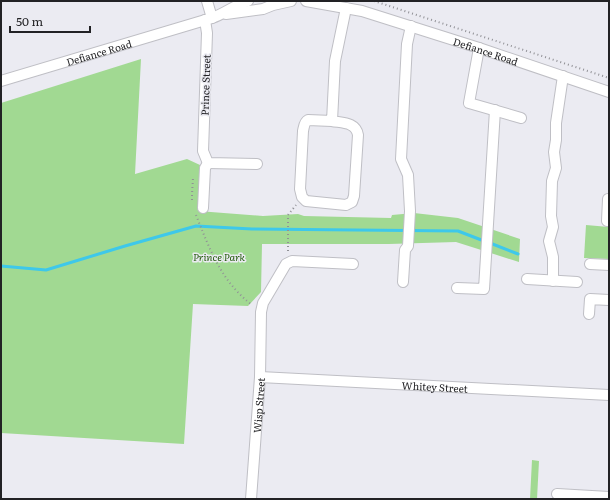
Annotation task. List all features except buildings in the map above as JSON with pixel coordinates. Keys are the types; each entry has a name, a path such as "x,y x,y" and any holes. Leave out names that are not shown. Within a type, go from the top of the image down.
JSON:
{"street":[{"name":"Prince Street","path":"208,1 212,18 207,33 203,151 208,162"},
{"name":"Defiance Road","path":"212,18 248,1"},
{"name":"Defiance Road","path":"1,81 212,18 250,12 291,1"},
{"name":"Defiance Road","path":"306,1 347,5 609,92"},
{"path":"332,122 335,61 347,5"},
{"path":"403,282 405,250 408,246 410,211 408,175 402,159 407,44 410,26"},
{"path":"479,48 469,103 521,118"},
{"path":"553,281 552,257 549,241 553,227 551,216 552,180 556,168 554,152 556,123 563,76"},
{"path":"457,288 484,289 495,110"},
{"path":"308,120 332,122 352,125 357,131 354,196 352,202 346,205 306,201 302,197 300,189 304,124 308,120"},
{"path":"199,209 205,168 208,162 257,164"},
{"path":"608,199 607,221 609,221"},
{"path":"261,312 263,303 286,264 292,261 353,264"},
{"path":"590,264 609,265"},
{"path":"527,279 577,282"},
{"path":"590,314 590,299 609,300"},
{"name":"Wisp Street","path":"251,499 260,377 261,312"},
{"name":"Whitey Street","path":"260,377 609,395"},
{"path":"557,494 609,497"}],"path":[{"path":"374,1 609,78"},
{"path":"199,209 206,240 216,264 241,296 261,312"},
{"path":"288,215 288,244"}],"green space":[{"name":"Prince Park","path":"141,59 135,174 187,159 200,165 198,211 263,216 298,214 304,216 391,218 392,215 414,213 458,218 520,239 519,262 456,242 389,244 262,244 261,292 248,306 193,304 184,444 1,433 1,103"},
{"path":"586,225 609,227 609,259 584,258"},
{"path":"532,460 539,461 537,499 530,499"}],"waterway":[{"path":"1,266 46,270 196,226 252,229 458,231 484,241"},
{"path":"490,243 518,254"}]}
